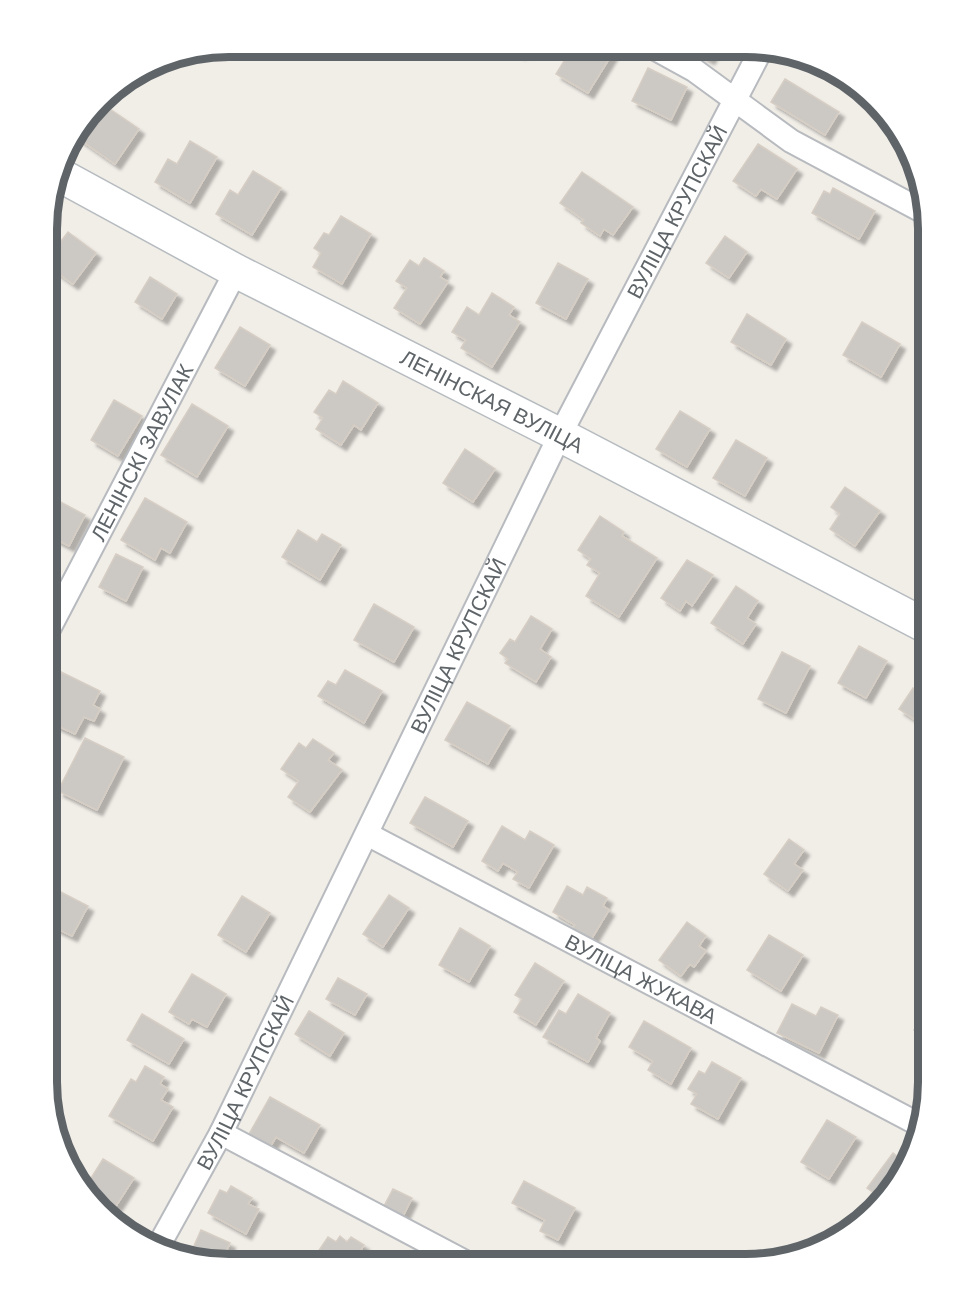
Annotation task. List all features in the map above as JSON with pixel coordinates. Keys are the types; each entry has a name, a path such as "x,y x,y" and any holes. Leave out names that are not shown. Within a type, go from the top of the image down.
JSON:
{"street":[{"path":"670,57 694,70 733,101 791,141 917,208"},
{"name":"ВУЛІЦА КРУПСКАЙ","path":"162,1240 221,1133 560,435 757,57"},
{"name":"ЛЕНІНСКАЯ ВУЛІЦА","path":"65,178 236,271 560,435 918,622"},
{"name":"ЛЕНІНСКІ ЗАВУЛАК","path":"57,614 236,271"},
{"name":"ВУЛІЦА ЖУКАВА","path":"367,834 913,1121"},
{"path":"221,1133 450,1254"}],"building":[{"path":"566,57 610,57 588,93 556,74"},
{"path":"648,68 687,87 671,120 632,101"},
{"path":"785,79 839,112 825,135 771,102"},
{"path":"108,108 139,129 115,164 82,141"},
{"path":"190,141 217,157 190,203 155,182 168,159 177,164"},
{"path":"758,144 797,169 777,199 761,189 756,196 733,181"},
{"path":"253,171 281,188 252,235 216,214 230,190 238,195"},
{"path":"582,172 633,207 613,235 604,229 600,236 581,223 584,220 560,203"},
{"path":"833,188 875,211 859,239 812,213 824,191 830,194"},
{"path":"341,216 371,234 342,284 313,267 321,253 314,248 324,233 329,235"},
{"path":"68,232 96,253 73,284 57,272 57,246"},
{"path":"725,236 747,252 729,278 706,263"},
{"path":"424,258 444,271 440,277 448,282 420,324 394,308 407,288 396,281 410,260 419,266"},
{"path":"558,263 588,279 566,319 536,303"},
{"path":"150,277 177,294 162,319 135,302"},
{"path":"492,293 514,307 509,315 520,322 492,367 461,348 466,340 452,332 467,307 479,315"},
{"path":"747,314 786,339 771,365 731,342"},
{"path":"862,322 900,344 881,377 843,355"},
{"path":"240,327 270,345 245,386 215,368"},
{"path":"343,381 378,403 361,430 354,425 341,445 316,429 323,418 314,412 329,390 336,394"},
{"path":"114,400 142,416 118,456 91,440"},
{"path":"192,404 228,426 197,477 161,455"},
{"path":"680,411 710,429 687,467 656,449"},
{"path":"736,440 767,458 745,496 713,478"},
{"path":"465,449 495,469 473,502 443,483"},
{"path":"845,487 880,511 855,546 830,529 840,514 831,507"},
{"path":"145,498 187,522 170,553 161,548 155,560 121,540"},
{"path":"57,500 85,515 69,546 57,540"},
{"path":"600,516 624,532 622,536 657,558 619,617 586,596 600,573 587,565 591,559 578,550"},
{"path":"298,530 317,542 322,534 341,545 320,580 282,557"},
{"path":"116,554 143,567 126,601 99,587"},
{"path":"687,560 713,575 692,606 686,601 680,611 661,598"},
{"path":"736,586 758,601 747,618 756,624 743,644 711,623"},
{"path":"374,604 414,627 394,662 354,640"},
{"path":"531,616 552,629 540,649 551,657 536,682 505,663 508,659 500,653 510,639 515,642"},
{"path":"859,646 887,661 866,698 838,683"},
{"path":"782,652 810,666 786,713 758,699"},
{"path":"345,670 382,691 364,723 318,696 328,681 336,685"},
{"path":"61,672 100,691 93,705 100,709 94,721 84,717 75,734 57,726 57,680"},
{"path":"913,688 918,691 918,721 899,709"},
{"path":"467,702 510,726 488,764 445,740"},
{"path":"85,738 124,757 97,810 58,791"},
{"path":"313,739 334,753 328,760 342,770 310,812 288,797 299,781 281,769 299,743 306,748"},
{"path":"425,797 468,821 453,847 410,823"},
{"path":"502,826 525,840 530,831 554,845 529,888 513,879 518,872 503,863 498,871 482,861"},
{"path":"789,839 804,850 794,864 803,870 788,891 764,874"},
{"path":"567,886 583,895 587,887 607,898 603,906 609,910 589,943 570,933 575,925 553,912"},
{"path":"57,890 88,906 72,936 57,929"},
{"path":"389,895 409,908 383,947 363,934"},
{"path":"242,896 270,913 246,952 218,935"},
{"path":"687,922 706,936 699,946 706,951 694,967 690,964 681,976 659,960"},
{"path":"460,928 490,946 469,982 439,965"},
{"path":"769,935 803,955 781,991 747,970"},
{"path":"535,963 564,981 536,1025 514,1012 522,999 515,995"},
{"path":"192,974 226,994 207,1027 192,1019 189,1024 169,1012"},
{"path":"338,978 367,994 355,1015 326,999"},
{"path":"578,994 610,1013 596,1038 600,1041 588,1062 543,1037 559,1010 566,1014"},
{"path":"792,1004 816,1016 821,1007 838,1015 819,1053 777,1033"},
{"path":"309,1011 344,1033 330,1056 295,1034"},
{"path":"142,1014 184,1039 169,1064 127,1040"},
{"path":"644,1021 691,1048 671,1084 648,1070 653,1061 629,1047"},
{"path":"712,1062 741,1078 718,1119 691,1104 697,1094 688,1089 699,1071 705,1074"},
{"path":"145,1066 164,1077 160,1084 168,1089 161,1100 173,1107 153,1141 109,1116 131,1079 136,1082"},
{"path":"270,1097 320,1125 304,1153 276,1137 270,1147 249,1134"},
{"path":"827,1120 856,1137 829,1179 801,1162"},
{"path":"893,1153 900,1158 876,1194 867,1188"},
{"path":"103,1159 134,1178 116,1206 101,1196 89,1181"},
{"path":"524,1181 575,1208 558,1240 540,1231 545,1220 512,1203"},
{"path":"231,1186 252,1198 248,1204 259,1209 246,1234 208,1213 220,1190 227,1193"},
{"path":"393,1189 412,1198 403,1216 384,1206"},
{"path":"201,1230 230,1243 225,1254 192,1250"},
{"path":"340,1236 347,1242 351,1237 364,1245 358,1254 316,1254 328,1237 336,1242"}]}
